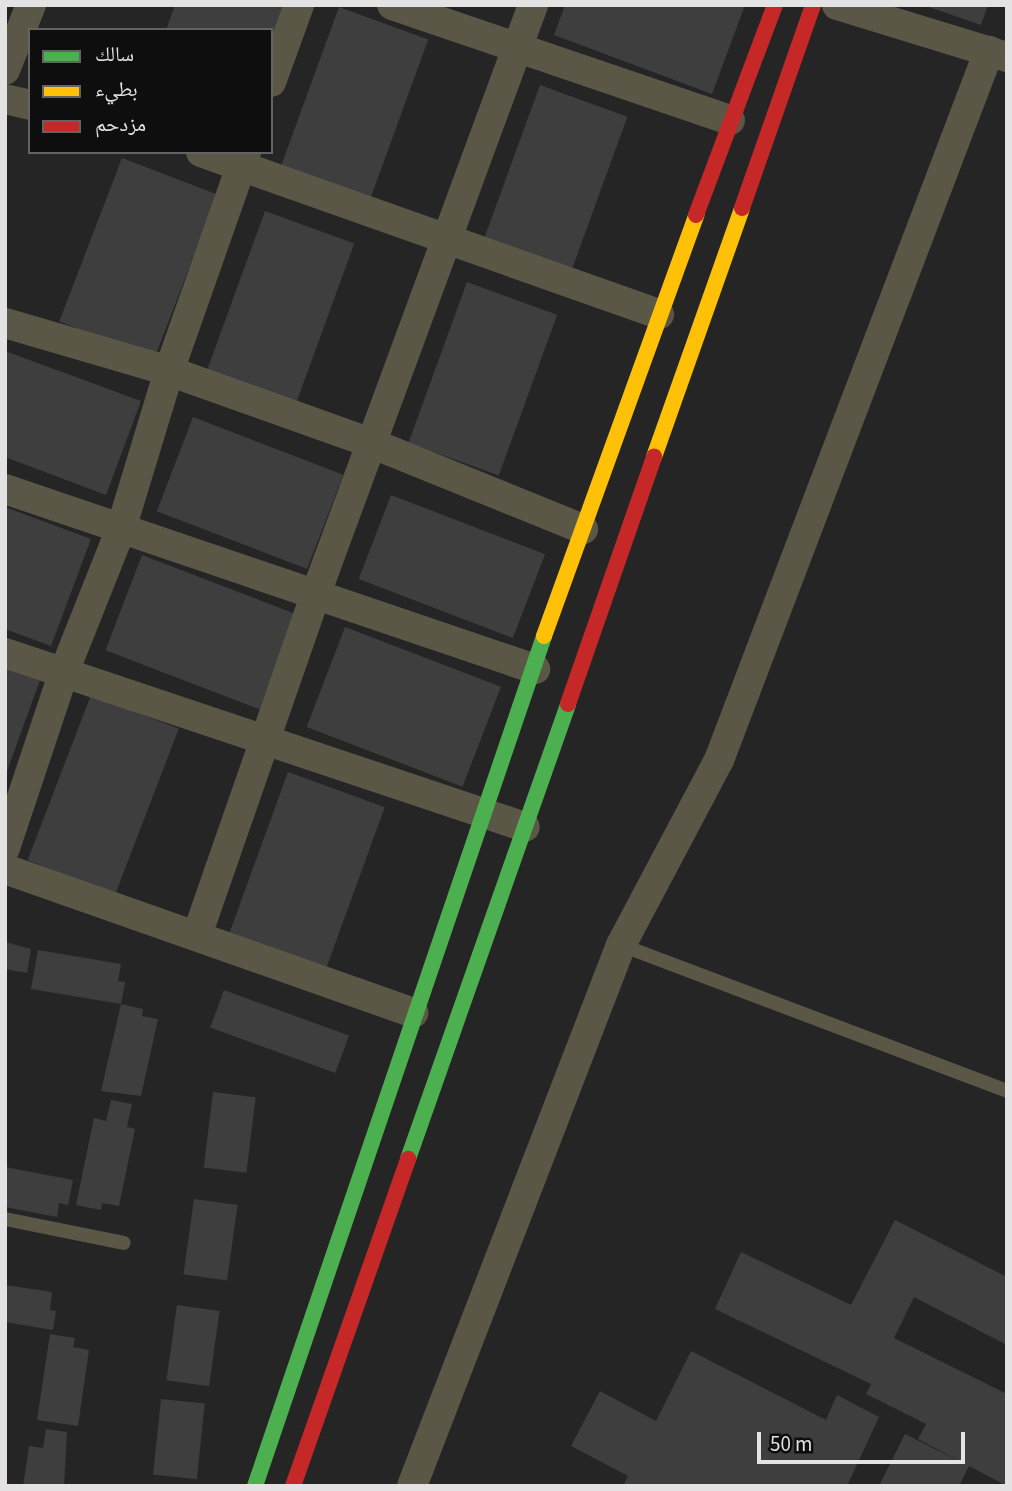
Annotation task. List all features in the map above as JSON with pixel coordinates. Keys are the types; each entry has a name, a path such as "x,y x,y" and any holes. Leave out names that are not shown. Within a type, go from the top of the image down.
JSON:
{"main road":[{"path":"255,1486 481,812 535,669 659,314 775,5"},
{"path":"293,1486 813,5"}],"street":[{"path":"5,70 31,5"},
{"path":"273,76 299,5"},
{"path":"392,5 730,120"},
{"path":"197,935 315,596 533,5"},
{"path":"412,1486 621,944 719,760 998,54 837,5"},
{"path":"5,99 28,105"},
{"path":"215,154 244,158 446,237 659,314"},
{"path":"5,848 64,672 121,529 169,371 244,158"},
{"path":"5,323 169,371 371,443 583,529"},
{"path":"5,489 535,669"},
{"path":"5,653 525,827"},
{"path":"5,869 413,1013"}],"lane":[{"path":"621,944 1007,1091"},
{"path":"5,1219 124,1243"}],"building":[{"path":"175,5 286,5 273,42 273,28 167,28"},
{"path":"565,5 745,5 712,94 554,35"},
{"path":"923,5 988,5 981,25"},
{"path":"339,7 428,39 370,200 281,168"},
{"path":"540,85 627,117 571,273 483,241"},
{"path":"122,158 217,195 155,358 59,321"},
{"path":"265,211 354,243 296,404 207,372"},
{"path":"467,282 557,315 499,476 409,443"},
{"path":"5,351 141,401 106,495 5,457"},
{"path":"193,417 343,475 307,569 157,511"},
{"path":"391,495 545,554 513,638 359,579"},
{"path":"5,507 91,539 51,646 5,629"},
{"path":"142,555 296,614 259,709 105,650"},
{"path":"345,627 501,687 463,787 307,727"},
{"path":"5,668 40,680 6,774 5,774"},
{"path":"91,695 179,729 115,894 28,860"},
{"path":"288,772 385,807 326,968 230,933"},
{"path":"5,942 31,949 27,973 5,969"},
{"path":"38,950 121,964 118,981 125,982 121,1004 31,989"},
{"path":"224,990 349,1035 335,1073 210,1028"},
{"path":"121,1004 143,1009 142,1016 158,1019 141,1096 101,1091"},
{"path":"213,1092 256,1097 246,1173 204,1167"},
{"path":"111,1100 132,1104 127,1127 135,1129 119,1206 102,1203 101,1210 76,1205 94,1118 106,1121"},
{"path":"5,1167 73,1180 68,1205 59,1203 57,1217 5,1207"},
{"path":"194,1199 238,1205 227,1280 183,1274"},
{"path":"895,1220 1007,1277 1007,1345 914,1297 894,1338 1007,1394 1007,1486 969,1466 959,1486 879,1486 905,1434 967,1465 918,1439 926,1424 866,1394 871,1384 715,1309 741,1252 851,1305"},
{"path":"5,1285 52,1292 50,1310 56,1311 53,1330 5,1322"},
{"path":"177,1305 220,1311 209,1386 166,1380"},
{"path":"50,1334 75,1338 73,1347 89,1350 78,1426 37,1420"},
{"path":"691,1351 826,1420 837,1395 879,1417 847,1486 623,1486 628,1476 571,1446 600,1391 656,1421"},
{"path":"161,1399 205,1404 197,1479 153,1475"},
{"path":"46,1429 67,1432 64,1486 23,1486 29,1446 43,1448"}],"traffic: fast":[{"path":"255,1486 544,636"},
{"path":"408,1159 568,704"}],"traffic: slow":[{"path":"654,457 742,208"},
{"path":"544,636 696,215"}],"traffic: jam":[{"path":"696,215 775,5"},
{"path":"742,208 813,5"},
{"path":"568,704 654,457"},
{"path":"293,1486 408,1159"}]}
